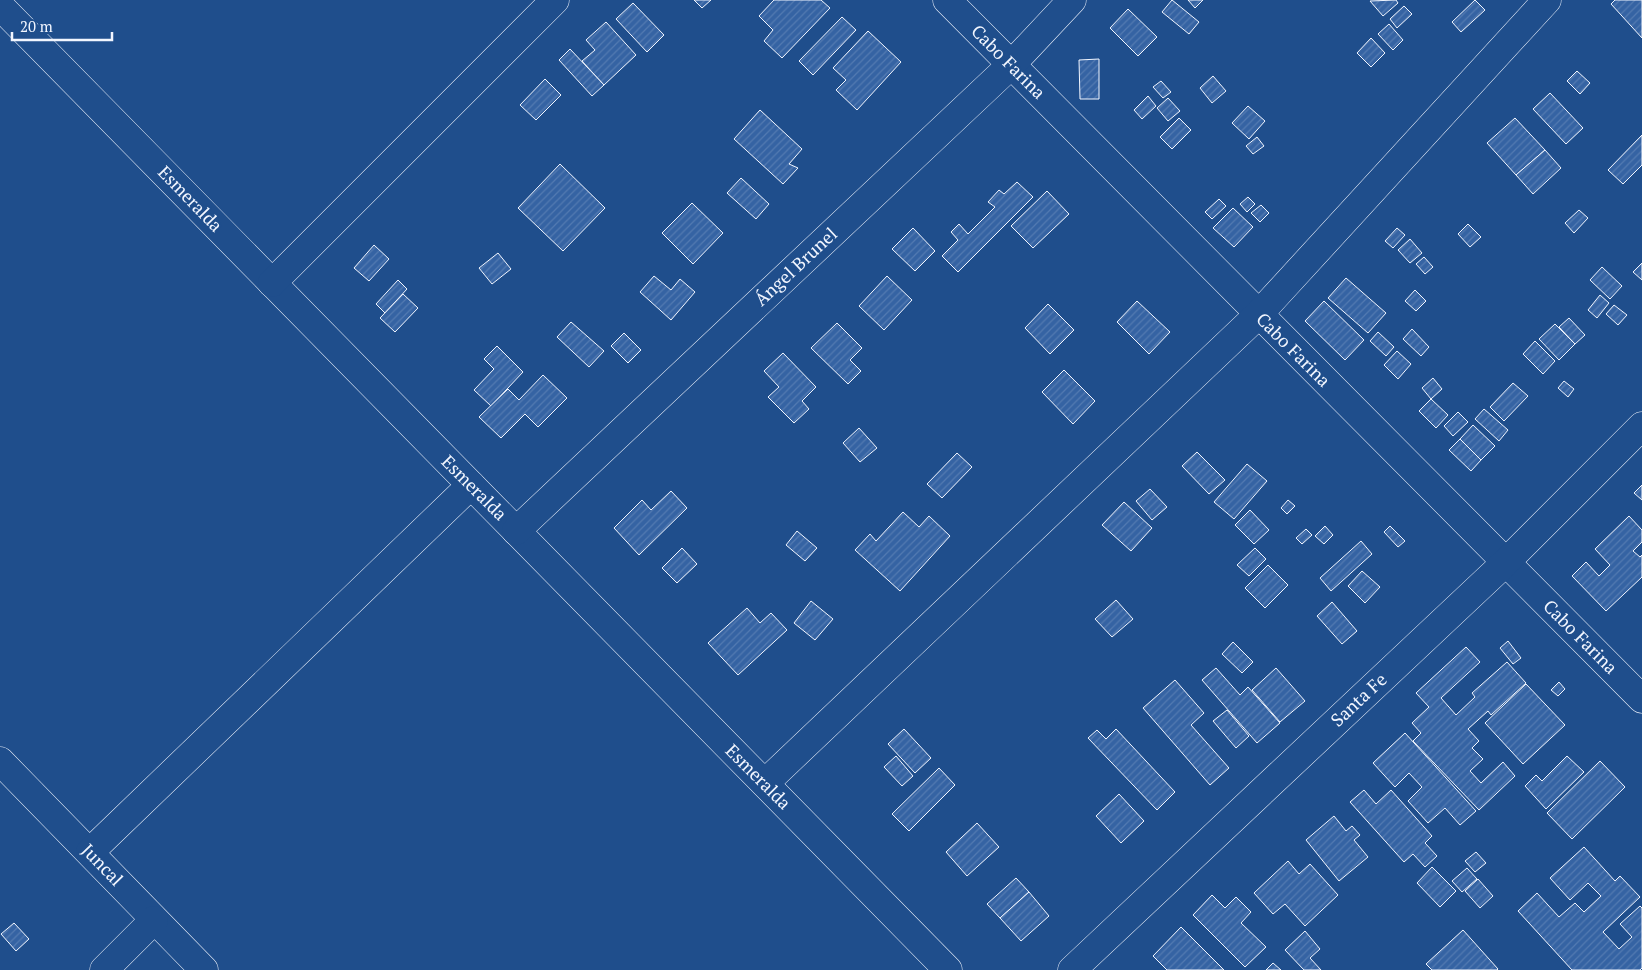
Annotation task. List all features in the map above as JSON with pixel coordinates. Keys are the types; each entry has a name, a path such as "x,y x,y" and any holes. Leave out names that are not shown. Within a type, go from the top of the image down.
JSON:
{"street":[{"path":"272,283 555,0"},
{"name":"Cabo Farina","path":"947,0 1258,315 1642,699"},
{"name":"Ángel Brunel","path":"516,531 1010,64 1072,0"},
{"path":"764,783 1258,315 1547,0"},
{"name":"Esmeralda","path":"0,6 948,970"},
{"name":"Santa Fe","path":"1072,970 1505,563 1642,426"},
{"path":"90,852 471,485"},
{"name":"Juncal","path":"0,761 204,970"},
{"path":"104,970 154,920"}],"building":[{"path":"694,0 711,0 702,8"},
{"path":"774,0 821,0 830,8 782,58 764,41 773,30 759,16"},
{"path":"1172,0 1199,22 1189,34 1162,12"},
{"path":"1188,0 1203,0 1195,8"},
{"path":"1396,0 1398,3 1383,16 1370,1"},
{"path":"1475,0 1485,10 1461,32 1452,22"},
{"path":"1615,0 1642,0 1642,38 1611,4"},
{"path":"633,3 664,35 647,52 616,19"},
{"path":"1404,6 1412,14 1397,28 1390,19"},
{"path":"1128,9 1157,37 1138,56 1110,28"},
{"path":"842,17 856,30 813,75 799,61"},
{"path":"606,22 636,55 604,85 582,61 595,50 586,40"},
{"path":"1389,24 1403,40 1393,50 1378,34"},
{"path":"868,31 901,62 857,110 836,90 846,80 833,68"},
{"path":"1371,38 1385,53 1371,67 1357,53"},
{"path":"570,49 604,85 592,96 559,60"},
{"path":"1099,59 1099,99 1080,99 1079,60"},
{"path":"1577,71 1590,83 1580,94 1567,81"},
{"path":"1213,76 1226,91 1212,103 1200,88"},
{"path":"545,79 561,95 536,120 520,105"},
{"path":"1161,81 1171,92 1163,98 1153,87"},
{"path":"1550,93 1583,128 1566,144 1533,109"},
{"path":"1148,96 1156,106 1142,119 1134,110"},
{"path":"1168,98 1180,111 1168,121 1157,108"},
{"path":"1248,106 1265,121 1249,139 1232,123"},
{"path":"760,110 802,149 789,164 798,168 783,184 734,139"},
{"path":"1179,118 1191,130 1172,149 1160,137"},
{"path":"1515,118 1545,150 1516,175 1487,143"},
{"path":"1642,135 1642,165 1623,184 1608,170"},
{"path":"1257,137 1264,146 1253,154 1246,146"},
{"path":"1545,150 1561,168 1533,194 1516,175"},
{"path":"560,164 605,208 563,251 518,208"},
{"path":"741,178 769,204 756,219 727,193"},
{"path":"1017,182 1033,197 958,272 942,256 958,240 951,232 959,224 968,234 995,207 988,202 999,190 1004,194"},
{"path":"1047,191 1069,214 1033,248 1011,226"},
{"path":"1248,197 1255,204 1247,212 1240,204"},
{"path":"1219,199 1226,206 1212,219 1205,212"},
{"path":"692,203 723,233 693,264 662,233"},
{"path":"1261,205 1269,213 1260,222 1251,213"},
{"path":"1233,208 1253,227 1234,247 1213,228"},
{"path":"1579,210 1588,218 1574,233 1565,223"},
{"path":"1468,224 1481,237 1470,247 1458,234"},
{"path":"913,228 935,251 915,271 892,249"},
{"path":"1397,228 1405,235 1393,248 1385,241"},
{"path":"1410,239 1422,253 1410,263 1398,250"},
{"path":"374,245 389,259 369,281 354,268"},
{"path":"498,253 511,269 492,284 479,268"},
{"path":"1424,257 1433,267 1425,274 1416,264"},
{"path":"1642,263 1642,280 1633,272"},
{"path":"1602,267 1622,286 1610,299 1590,280"},
{"path":"654,276 671,290 680,279 695,292 671,320 640,292"},
{"path":"887,276 912,300 884,330 859,306"},
{"path":"1346,278 1386,313 1368,333 1328,298"},
{"path":"398,280 407,289 385,313 376,304"},
{"path":"1415,290 1426,301 1416,311 1405,301"},
{"path":"403,294 418,308 395,332 380,318"},
{"path":"1600,295 1609,303 1597,318 1588,310"},
{"path":"1137,301 1170,332 1149,354 1117,322"},
{"path":"1324,301 1364,340 1345,360 1305,321"},
{"path":"1048,304 1074,330 1050,354 1025,328"},
{"path":"1614,305 1627,315 1618,325 1606,314"},
{"path":"1569,318 1585,335 1575,344 1559,327"},
{"path":"571,322 604,351 589,367 557,337"},
{"path":"837,323 862,348 850,360 861,371 848,384 811,348"},
{"path":"1555,324 1575,344 1559,360 1539,339"},
{"path":"1412,329 1429,347 1421,356 1403,339"},
{"path":"1378,332 1394,347 1386,356 1370,341"},
{"path":"624,333 641,350 628,363 611,346"},
{"path":"1535,341 1555,361 1543,374 1523,354"},
{"path":"497,346 523,372 491,406 474,390 494,369 484,359"},
{"path":"1397,351 1411,364 1398,379 1384,365"},
{"path":"783,353 816,387 802,401 809,409 794,423 768,397 779,387 764,371"},
{"path":"1064,370 1095,401 1073,424 1042,392"},
{"path":"543,375 567,398 538,427 525,414 501,438 479,417 508,389 519,400"},
{"path":"1433,378 1442,389 1431,399 1422,388"},
{"path":"1564,381 1574,389 1568,397 1558,388"},
{"path":"1513,383 1528,396 1504,421 1490,407"},
{"path":"1431,399 1448,415 1436,428 1419,411"},
{"path":"1484,409 1508,430 1499,441 1475,419"},
{"path":"1458,412 1468,422 1453,436 1444,426"},
{"path":"1473,425 1495,446 1481,460 1460,439"},
{"path":"859,428 877,448 860,462 843,443"},
{"path":"1460,439 1481,460 1471,471 1449,450"},
{"path":"1197,452 1225,480 1209,494 1182,466"},
{"path":"957,453 972,467 942,498 927,484"},
{"path":"1247,464 1267,481 1234,519 1214,502"},
{"path":"1642,485 1642,500 1634,493"},
{"path":"1150,489 1167,507 1152,520 1136,501"},
{"path":"671,491 687,508 639,555 614,528 642,500 651,510"},
{"path":"1288,500 1295,506 1287,514 1281,508"},
{"path":"1124,502 1152,528 1131,551 1102,525"},
{"path":"1250,510 1269,530 1254,544 1235,525"},
{"path":"903,512 919,527 929,516 950,536 900,591 855,550 870,534 876,541"},
{"path":"1629,516 1642,530 1642,542 1633,551 1640,557 1642,555 1642,577 1606,611 1572,576 1586,562 1599,576 1610,565 1595,549"},
{"path":"1325,526 1333,535 1324,544 1315,536"},
{"path":"1390,526 1405,541 1398,547 1384,532"},
{"path":"1306,529 1312,535 1302,544 1296,538"},
{"path":"797,531 817,548 805,561 786,545"},
{"path":"1361,541 1372,554 1331,591 1320,578"},
{"path":"682,548 697,564 677,583 662,568"},
{"path":"1255,548 1266,559 1249,576 1237,565"},
{"path":"1268,565 1288,585 1265,608 1245,588"},
{"path":"1362,571 1380,587 1365,603 1348,586"},
{"path":"1116,600 1133,619 1112,637 1095,619"},
{"path":"811,601 833,619 815,640 794,623"},
{"path":"1332,602 1357,631 1342,644 1317,616"},
{"path":"747,608 760,623 771,613 787,630 738,675 708,643"},
{"path":"1508,641 1521,658 1513,664 1500,648"},
{"path":"1233,642 1253,662 1242,673 1222,654"},
{"path":"1466,647 1480,662 1441,698 1456,715 1475,697 1472,693 1507,662 1526,683 1491,715 1488,711 1468,729 1479,741 1472,748 1483,759 1470,771 1481,783 1503,762 1515,776 1479,810 1413,741 1421,733 1412,723 1429,707 1416,693"},
{"path":"1216,668 1240,695 1248,687 1280,723 1257,743 1202,680"},
{"path":"1276,668 1305,701 1280,722 1252,690"},
{"path":"1175,680 1204,713 1191,725 1229,768 1210,785 1143,708"},
{"path":"1559,682 1565,689 1558,696 1551,690"},
{"path":"1526,684 1565,725 1523,764 1485,723"},
{"path":"1227,710 1249,736 1236,748 1213,721"},
{"path":"904,729 931,758 915,773 888,744"},
{"path":"1116,729 1175,792 1157,810 1088,738 1097,730 1106,739"},
{"path":"1405,733 1476,811 1460,825 1445,808 1428,823 1408,801 1422,787 1409,773 1395,787 1373,763"},
{"path":"896,756 913,776 902,786 884,767"},
{"path":"1567,756 1584,772 1546,809 1525,786 1536,775 1542,781"},
{"path":"1600,761 1625,787 1572,839 1547,813"},
{"path":"939,768 955,785 909,831 892,814"},
{"path":"1364,790 1376,804 1391,790 1432,836 1425,843 1437,856 1425,867 1413,854 1404,862 1350,802"},
{"path":"1119,794 1144,821 1121,843 1096,816"},
{"path":"1334,816 1346,831 1352,826 1360,835 1354,840 1368,857 1339,881 1306,840"},
{"path":"977,823 999,847 967,876 946,852"},
{"path":"1584,847 1615,881 1620,876 1640,897 1603,932 1619,949 1632,937 1620,924 1640,906 1642,908 1642,968 1640,970 1572,970 1518,911 1537,893 1559,917 1575,903 1584,912 1601,896 1588,883 1570,900 1550,878"},
{"path":"1476,852 1486,863 1475,872 1465,861"},
{"path":"1288,861 1299,874 1310,864 1338,895 1305,926 1285,904 1273,914 1254,893"},
{"path":"1432,867 1456,891 1440,907 1417,883"},
{"path":"1467,868 1477,879 1462,892 1452,881"},
{"path":"1016,878 1029,892 1000,918 987,904"},
{"path":"1478,879 1493,896 1480,908 1465,891"},
{"path":"1029,892 1049,916 1021,941 1000,918"},
{"path":"1212,895 1225,908 1236,897 1251,912 1241,923 1266,947 1245,967 1193,915"},
{"path":"14,923 29,939 16,951 1,934"},
{"path":"1181,927 1224,970 1167,970 1153,956"},
{"path":"1463,930 1497,970 1432,970 1426,964"},
{"path":"1305,931 1320,949 1310,958 1321,970 1304,970 1285,950"},
{"path":"1273,963 1281,970 1266,970"}]}
